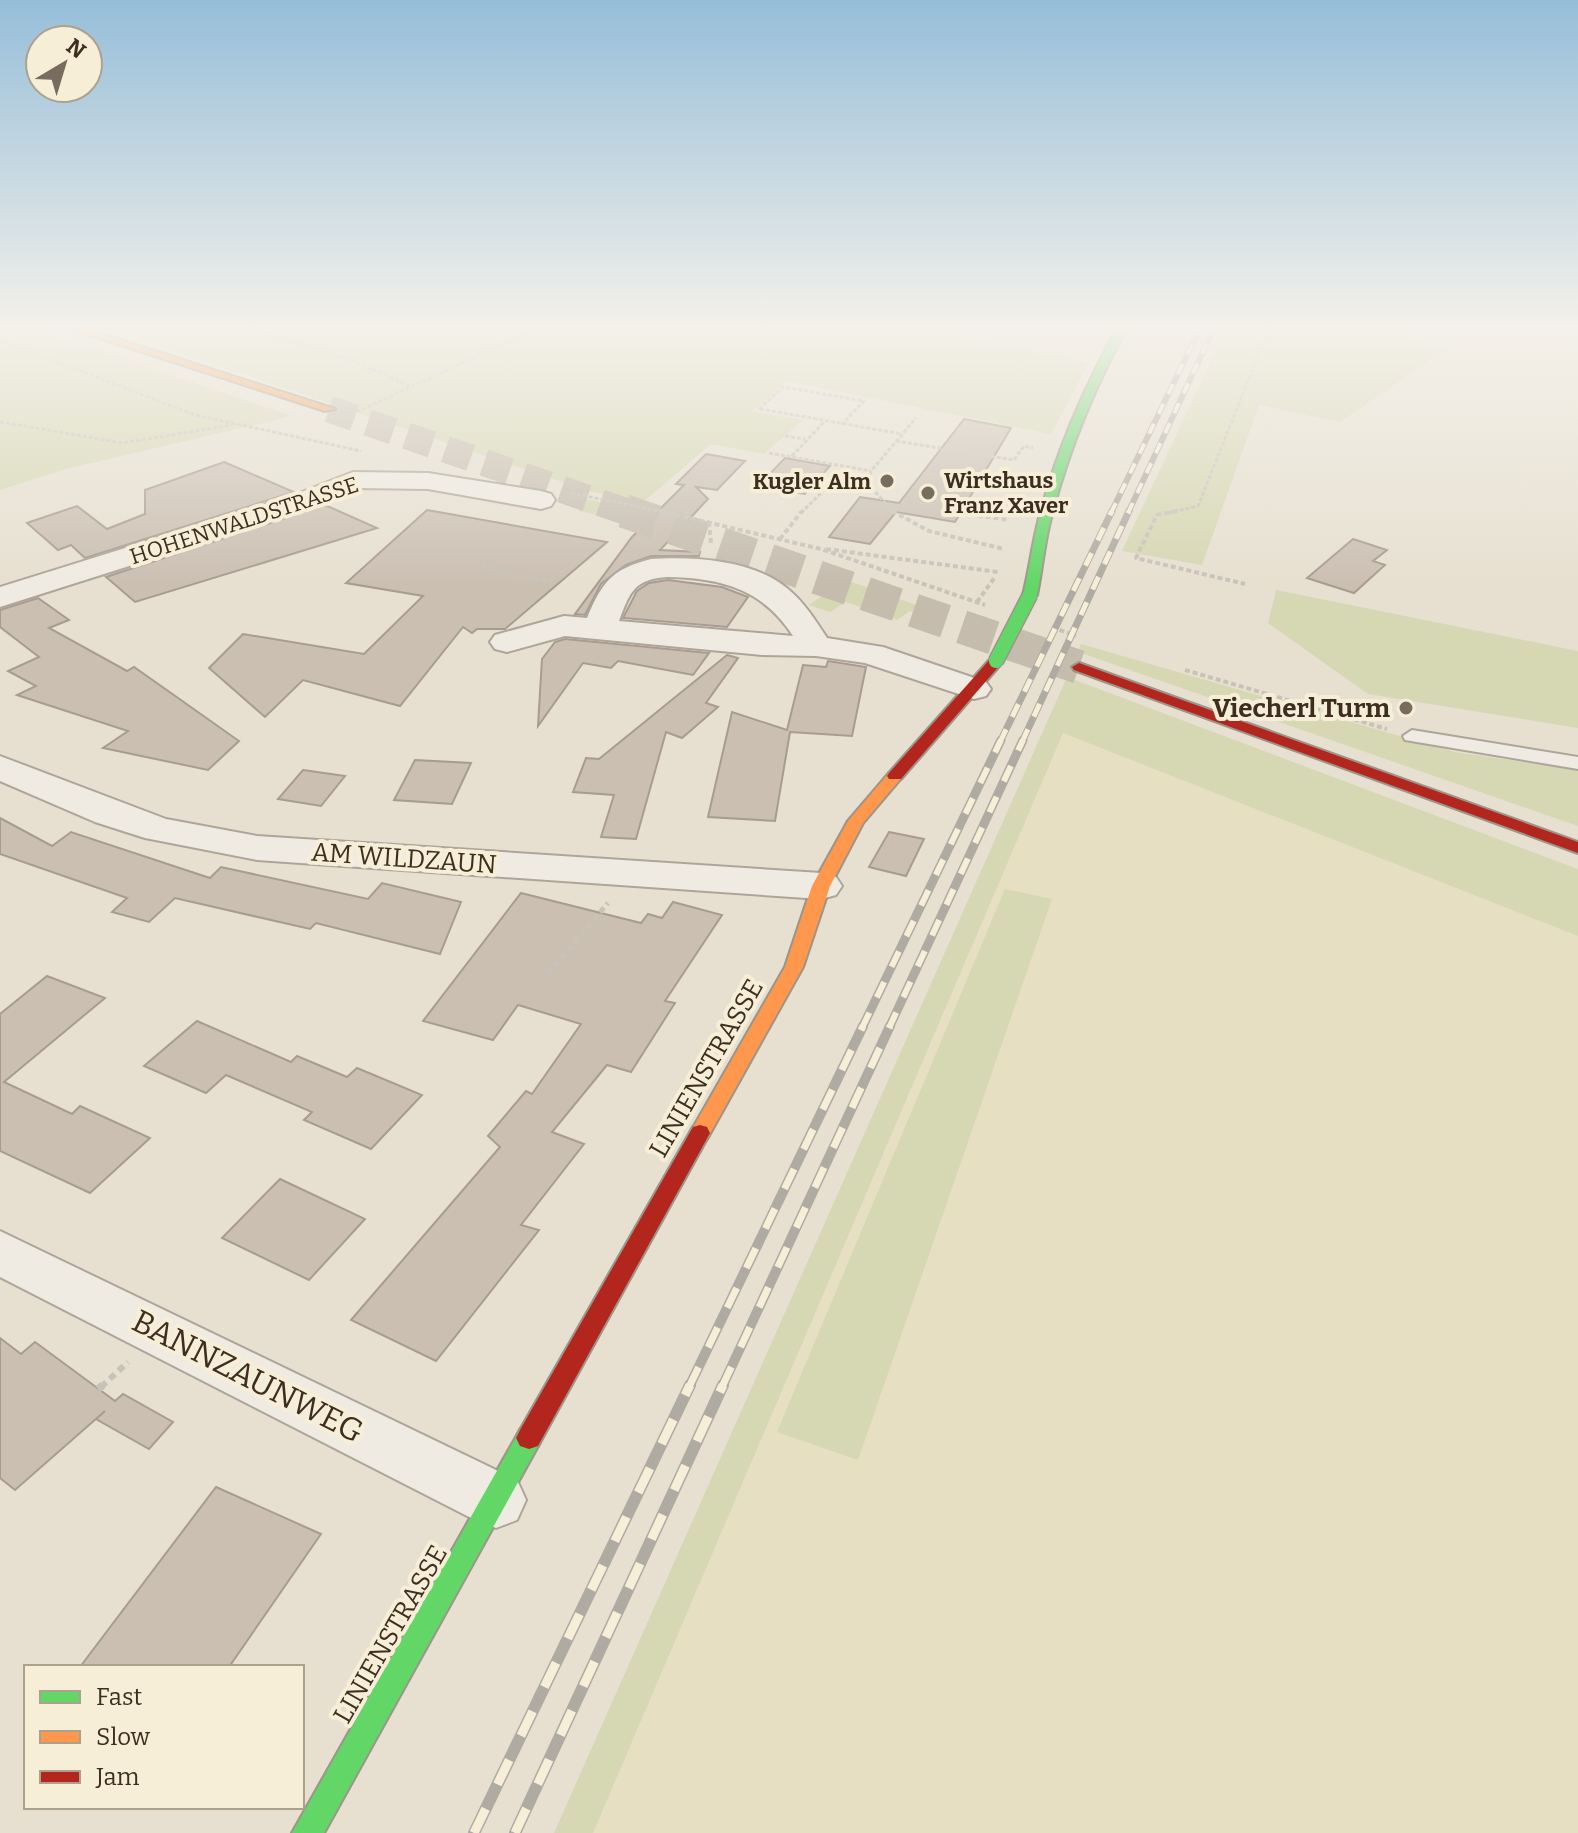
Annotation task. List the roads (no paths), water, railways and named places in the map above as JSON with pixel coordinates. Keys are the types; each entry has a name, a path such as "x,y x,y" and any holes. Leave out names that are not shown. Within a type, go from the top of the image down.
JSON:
{"street":[{"name":"LINIENSTRASSE","path":"307,1833 794,967 821,886 856,821 996,661 1032,587 1044,526 1080,414"},
{"name":"HOHENWALDSTRASSE","path":"0,597 299,503 353,480 428,481 541,500"},
{"path":"600,627 623,582 637,572 666,567 744,578 773,591 795,615 816,646"},
{"path":"507,642 564,626 600,627 762,645 816,646 871,654 974,689"},
{"path":"1079,667 1578,848"},
{"name":"AM WILDZAUN","path":"0,767 109,814 159,830 257,848 821,886"},
{"name":"BANNZAUNWEG","path":"0,1252 496,1500"}],"lane":[{"path":"1412,736 1578,763"}],"tunnel":[{"path":"342,414 630,513"},
{"path":"624,511 1079,667"}],"railway":[{"path":"1111,513 1159,414"},
{"path":"1128,513 1174,414"},
{"path":"1000,742 1112,511"},
{"path":"1022,742 1129,511"},
{"path":"862,1028 1001,740"},
{"path":"889,1028 1023,740"},
{"path":"689,1387 863,1026"},
{"path":"722,1387 890,1026"},
{"path":"474,1833 690,1385"},
{"path":"515,1833 723,1385"}],"place":[{"name":"Kugler Alm","path":"887,481"},
{"name":"Wirtshaus Franz Xaver","path":"928,493"},
{"name":"Viecherl Turm","path":"1406,708"}]}
